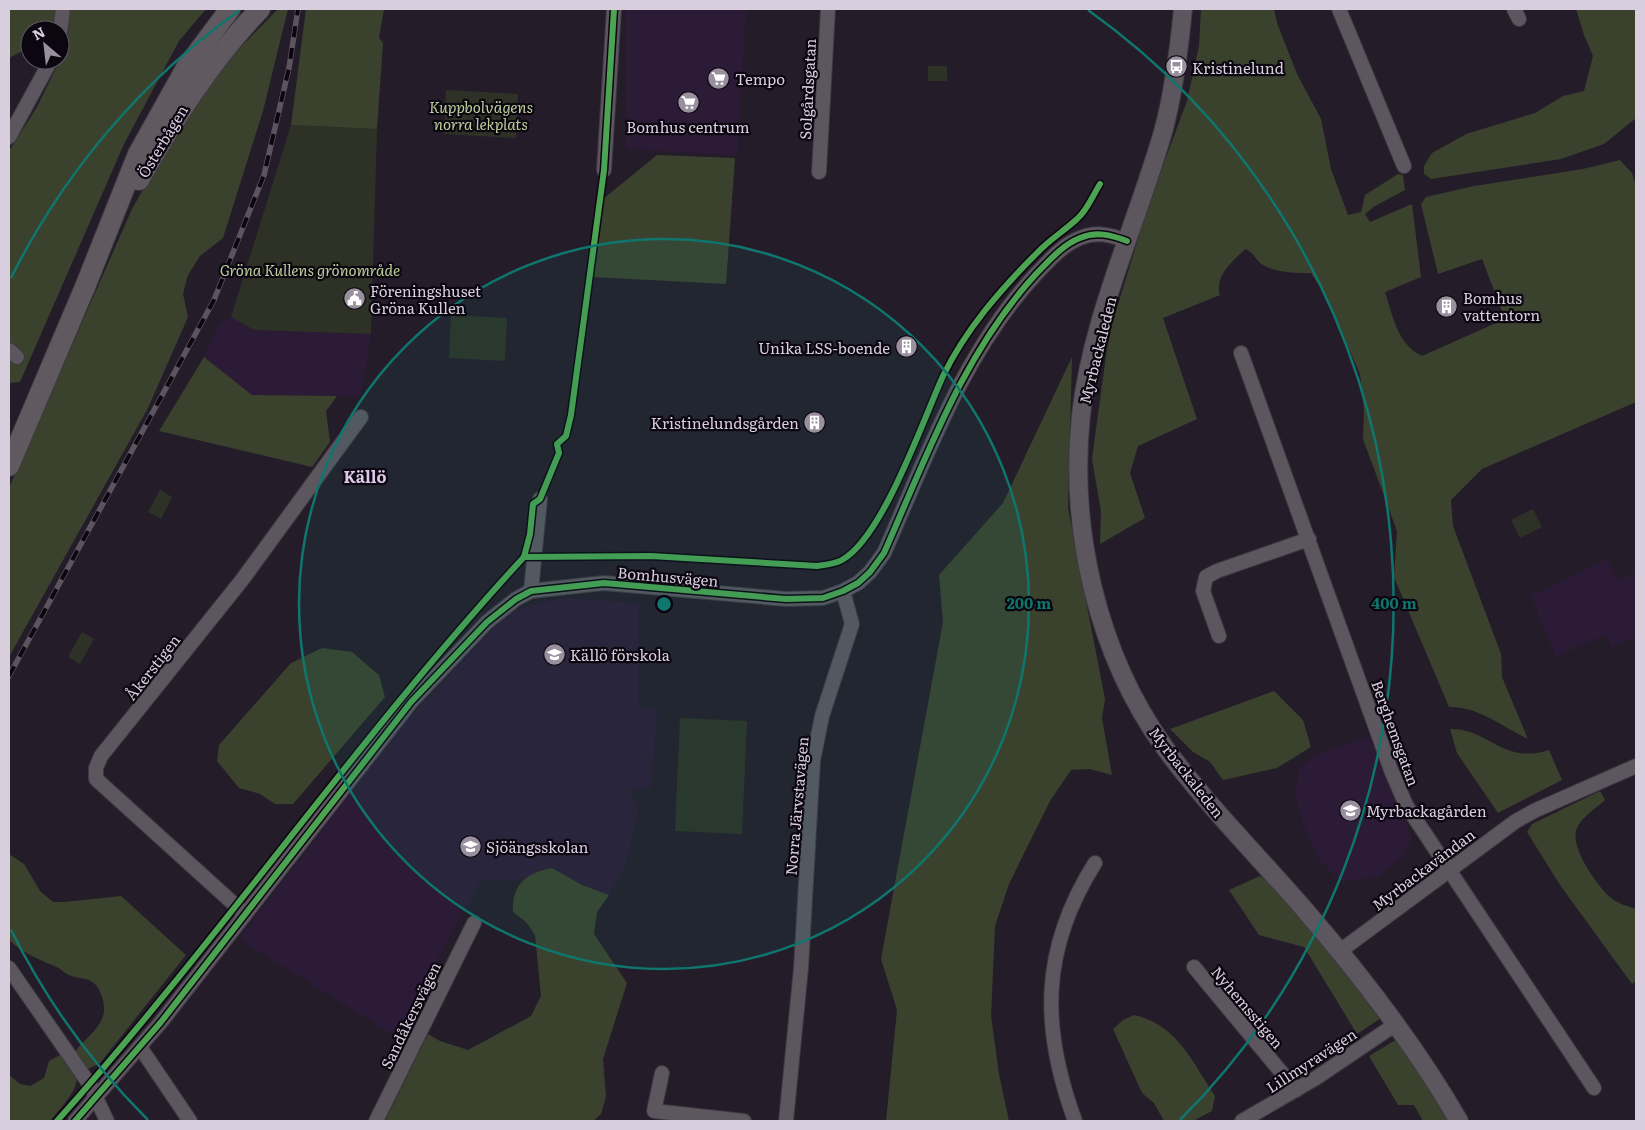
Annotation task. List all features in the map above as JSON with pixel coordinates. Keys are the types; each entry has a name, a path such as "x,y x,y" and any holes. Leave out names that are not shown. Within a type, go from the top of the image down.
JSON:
{"main road":[{"name":"Österbågen","path":"9,466 85,287 114,211 150,130 186,68 230,9"},
{"name":"Österbågen","path":"85,287 134,188 165,134 213,63 260,9"}],"street":[{"path":"604,170 614,9"},
{"name":"Solgårdsgatan","path":"819,172 828,9"},
{"name":"Myrbackaleden","path":"1183,9 1176,67 1164,128 1099,328 1081,414 1078,474 1086,555 1095,597 1112,649 1126,679 1163,745 1215,811 1340,951 1417,1054 1458,1121"},
{"path":"1339,9 1404,166"},
{"path":"9,136 45,70"},
{"path":"843,591 870,572 884,553 947,410 974,358 1008,306 1050,259 1078,238 1098,233 1127,241"},
{"name":"Berghemsgatan","path":"1242,352 1391,770 1415,821 1449,869 1594,1088"},
{"name":"Åkerstigen","path":"245,914 96,779 96,768 101,756 242,580 362,417"},
{"path":"531,591 540,500"},
{"path":"1220,636 1204,591 1206,577 1217,571 1309,539"},
{"name":"Bomhusvägen","path":"75,1121 140,1047 411,702 487,622 516,599 531,591 604,583 786,599 823,598 843,591"},
{"name":"Norra Järvstavägen","path":"786,1121 801,968 813,761 822,716 852,624 843,591"},
{"name":"Myrbackavändan","path":"1340,951 1516,821 1536,810 1636,766"},
{"path":"1075,1121 1062,1085 1054,1049 1051,1013 1053,979 1057,951 1069,912 1078,891 1095,863"},
{"name":"Sandåkersvägen","path":"376,1121 474,923"},
{"path":"9,968 90,1085 107,1121"},
{"name":"Nyhemsstigen","path":"1194,968 1296,1090"},
{"name":"Lillmyravägen","path":"1242,1121 1296,1090 1396,1024"},
{"path":"140,1047 190,1121"},
{"path":"662,1073 652,1116 744,1121"}],"shaded area":[{"path":"626,9 746,9 737,155 626,149"},
{"path":"231,317 254,330 371,334 361,396 252,395 204,357 219,325"},
{"path":"1607,559 1618,580 1634,572 1636,577 1636,636 1612,647 1605,634 1556,657 1531,596"},
{"name":"Sjöängsskolan","path":"565,598 639,603 639,707 658,708 651,789 630,789 638,809 636,824 624,868 609,895 582,885 552,868 541,870 522,880 481,881 395,1036 239,939 404,723 507,614 540,602"},
{"name":"Myrbackagården","path":"1369,737 1412,839 1402,857 1379,876 1360,880 1339,880 1320,860 1304,826 1295,795 1299,769 1314,756"}],"green space":[{"path":"9,9 206,9 179,41 124,144 20,382 9,383 9,151 37,107 55,70 70,70 70,20 20,20 20,52 9,58"},
{"path":"278,9 288,9 263,111 223,238 200,256 188,275 183,294 188,317 148,408 9,657 9,488 132,209 178,128 233,55"},
{"path":"306,9 384,9 379,38 383,43 377,129 291,125"},
{"path":"1201,9 1274,9 1277,23 1297,74 1321,119 1331,169 1348,215 1361,212 1365,195 1398,174 1403,175 1405,190 1375,206 1365,214 1370,222 1412,204 1421,277 1385,292 1401,337 1414,351 1422,356 1505,319 1482,259 1438,274 1421,204 1426,197 1474,186 1583,169 1620,160 1632,173 1636,186 1636,402 1482,469 1451,500 1453,526 1501,654 1502,677 1528,739 1471,710 1449,707 1394,577 1397,531 1363,439 1364,411 1360,374 1327,298 1311,273 1287,272 1268,268 1251,252 1245,249 1222,275 1219,288 1220,295 1163,318 1197,419 1138,446 1130,473 1145,518 1100,544 1101,512 1092,459 1109,334 1149,203 1187,101 1199,46"},
{"path":"1576,9 1636,9 1636,118 1604,144 1561,159 1431,179 1424,174 1424,166 1432,153 1466,134 1535,113 1563,96 1584,91 1593,56"},
{"path":"928,66 947,66 947,81 928,81"},
{"name":"Kuppbolvägens norra lekplats","path":"446,90 518,94 516,138 444,134"},
{"name":"Gröna Kullens grönområde","path":"291,125 377,129 371,334 254,330 231,317"},
{"path":"657,155 735,158 726,284 593,277 602,200"},
{"path":"451,315 507,318 505,361 449,358"},
{"path":"204,357 252,395 337,396 326,411 330,442 312,467 159,431"},
{"path":"1072,357 1068,508 1105,699 1102,718 1112,775 1090,769 1071,770 1050,801 1009,884 995,926 991,1016 999,1074 1009,1121 886,1121 897,1010 881,959 943,622 939,575 1003,503"},
{"path":"160,490 172,497 161,519 148,512"},
{"path":"1533,509 1542,527 1520,538 1511,520"},
{"path":"82,632 94,639 80,664 68,657"},
{"path":"322,648 352,652 379,675 385,697 293,804 275,804 260,794 239,788 217,761 219,745 291,663"},
{"path":"1274,691 1303,720 1311,747 1277,768 1223,780 1210,762 1193,752 1170,729"},
{"path":"680,718 747,721 742,834 675,831"},
{"path":"1450,729 1464,730 1507,750 1519,753 1549,750 1562,780 1498,813 1457,753"},
{"path":"1600,791 1605,800 1581,822 1576,831 1576,839 1581,857 1593,877 1606,893 1617,902 1636,909 1636,981 1632,984 1560,885 1527,832 1532,824"},
{"path":"9,854 24,864 40,891 53,902 121,896 186,955 100,1063 88,1069 79,1062 75,1052 99,1024 104,1012 103,999 97,987 91,981 68,975 59,968 26,953 9,940"},
{"path":"552,868 582,885 609,895 597,912 594,934 627,983 603,1059 606,1097 601,1114 593,1121 385,1121 428,1034 440,1041 468,1050 531,1016 541,996 535,935 526,922 513,912 513,902 522,881 535,873"},
{"path":"1260,876 1311,924 1381,1018 1357,1034 1304,947 1259,935 1229,890"},
{"path":"1134,1015 1162,1027 1182,1046 1215,1096 1212,1111 1193,1121 1164,1121 1154,1103 1142,1093 1113,1029 1123,1020"},
{"path":"1399,1038 1451,1121 1423,1121 1414,1105 1398,1105 1369,1056"},
{"path":"60,1055 71,1063 76,1071 77,1079 70,1097 50,1121 9,1121 9,1075 20,1084 30,1086 44,1078 49,1061"}],"railway":[{"path":"9,676 214,300 264,175 289,68 298,9"}],"cycle path":[{"path":"524,557 530,534 533,504 540,499 559,453 557,444 566,436 571,415 604,170 614,9"},
{"path":"57,1121 175,981 404,695 524,557 651,556 817,566 842,560 857,547 872,528 887,503 943,376 962,342 1010,281 1042,248 1081,216 1100,184"},
{"path":"75,1121 161,1022 411,702 487,622 516,599 531,591 604,583 786,599 823,598 858,583 870,572 884,553 932,443 967,371 1010,305 1036,274 1073,241 1098,234 1127,241"}],"place":[{"name":"Kristinelund","path":"1176,67"},
{"name":"Tempo","path":"719,78"},
{"name":"Bomhus centrum","path":"688,103"},
{"name":"Föreningshuset Gröna Kullen","path":"354,299"},
{"name":"Bomhus vattentorn","path":"1447,306"},
{"name":"Unika LSS-boende","path":"906,347"},
{"name":"Kristinelundsgården","path":"815,422"},
{"name":"Källö förskola","path":"554,654"},
{"name":"Myrbackagården","path":"1350,810"},
{"name":"Sjöängsskolan","path":"470,846"}],"district":[{"name":"Källö","path":"365,476"}]}
